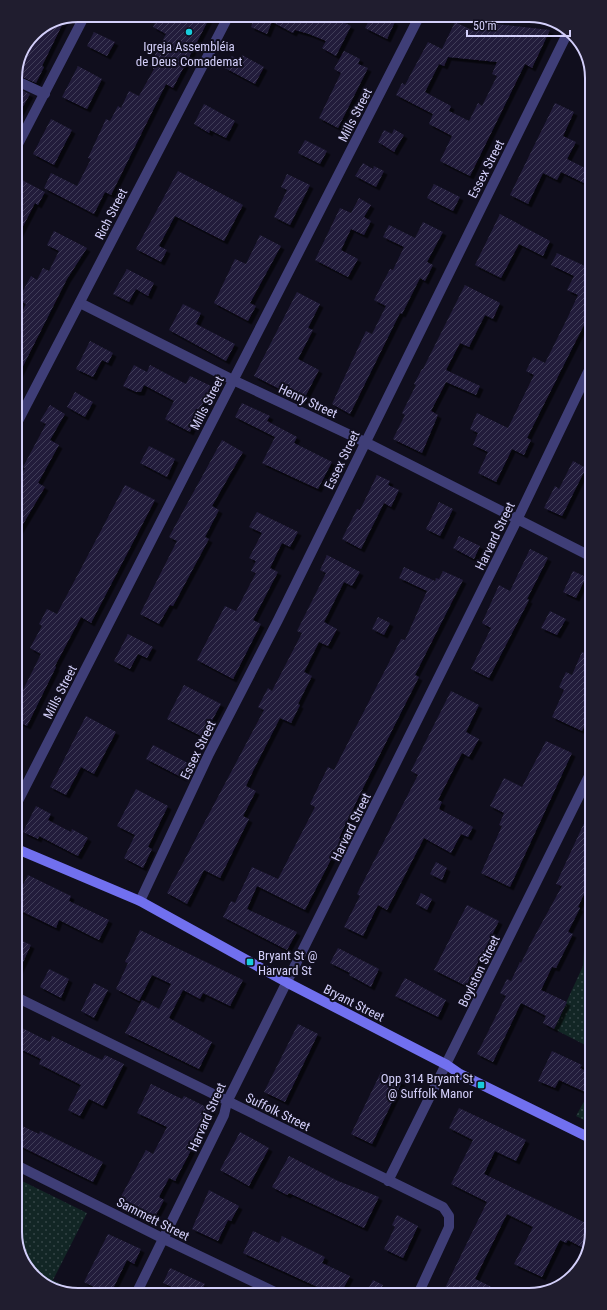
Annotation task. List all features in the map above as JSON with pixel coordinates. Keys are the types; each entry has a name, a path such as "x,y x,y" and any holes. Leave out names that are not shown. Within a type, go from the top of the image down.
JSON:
{"main road":[{"name":"Bryant Street","path":"22,851 140,902 288,983 481,1085 585,1136"}],"street":[{"path":"22,137 81,22"},
{"name":"Rich Street","path":"22,414 225,22"},
{"name":"Mills Street","path":"22,793 416,22"},
{"name":"Essex Street","path":"140,902 209,754 278,620 566,36"},
{"path":"22,83 45,94"},
{"name":"Henry Street","path":"80,303 233,380 365,442 585,554"},
{"name":"Harvard Street","path":"139,1288 224,1115 227,1102 288,983 585,380"},
{"name":"Boylston Street","path":"388,1181 447,1066 585,784"},
{"name":"Suffolk Street","path":"22,1000 388,1181 440,1205 449,1216 448,1229 420,1288"},
{"name":"Sammett Street","path":"22,1168 267,1288"}],"green space":[{"path":"585,933 585,1045 554,1029 583,966"},
{"path":"585,1100 585,1120 576,1116"},
{"path":"22,1181 87,1213 53,1280 66,1287 50,1280 36,1269 31,1263 25,1250 22,1232"}],"building":[{"path":"156,22 207,22 173,88 166,84 111,195 105,192 94,214 44,188 51,173 77,186 91,159 88,158 106,119 110,121 118,106 121,108 129,91 139,96 154,69 149,66 166,34 153,27"},
{"path":"253,22 272,22 267,34 251,27"},
{"path":"272,22 343,22 351,26 336,56 322,48 326,41 295,30 293,33"},
{"path":"368,22 395,22 387,39 365,28"},
{"path":"455,22 474,31 478,22 550,30 532,68 525,64 470,176 440,161 452,136 429,124 433,114 396,95 402,83 405,85 428,42 442,49","holes":["448,57 497,62 492,74 497,76 482,106 478,103 469,121 449,111 451,106 425,92 439,64 444,66"]},
{"path":"62,24 42,66 44,67 36,83 22,77 24,64 28,53 41,36"},
{"path":"94,32 115,42 107,56 87,46"},
{"path":"344,51 360,59 358,64 368,68 338,128 319,118 341,73 334,69"},
{"path":"242,55 264,67 255,84 225,68 232,56 240,60"},
{"path":"78,66 102,79 87,109 62,97"},
{"path":"22,90 30,94 22,108"},
{"path":"555,103 574,112 563,136 576,142 567,159 585,168 585,184 561,172 557,180 543,173 528,204 510,195"},
{"path":"204,104 235,121 226,138 210,130 209,133 194,124"},
{"path":"51,119 72,130 54,165 33,154"},
{"path":"394,129 404,135 394,152 378,142 384,130 392,134"},
{"path":"305,140 327,151 320,164 298,153"},
{"path":"363,163 373,169 374,166 384,171 376,187 355,176"},
{"path":"178,171 243,205 224,241 175,216 159,246 167,250 161,262 136,249"},
{"path":"287,174 310,185 290,225 274,217 287,190 281,187"},
{"path":"22,180 45,192 38,205 35,203 22,228"},
{"path":"434,184 460,197 453,211 427,198"},
{"path":"359,198 371,205 364,217 371,221 364,235 351,229 341,250 358,259 348,277 315,260 340,208 351,213"},
{"path":"500,214 550,241 543,256 519,244 501,278 475,265"},
{"path":"423,222 443,232 427,262 433,265 425,281 420,278 402,314 400,313 350,414 332,404 366,331 372,334 386,306 374,300 390,269 393,270 404,247 383,237 389,225 415,238"},
{"path":"54,231 87,248 67,279 22,368 22,312 26,304 22,302 22,293 31,276 37,280 43,268 49,271 59,251 47,245"},
{"path":"260,235 281,246 250,303 256,306 248,321 214,303 235,259 246,264"},
{"path":"557,253 585,266 585,323 527,438 531,440 524,455 512,449 496,482 478,473 488,452 473,445 478,433 470,429 477,413 508,428 534,375 526,371 533,357 545,363 567,319 578,295 567,290 574,276 551,265"},
{"path":"127,269 154,283 148,296 136,289 129,302 113,294"},
{"path":"465,285 500,303 493,319 485,315 469,347 460,343 446,370 480,386 476,395 446,382 431,411 438,415 422,453 393,439 405,415 402,413 416,385 414,384"},
{"path":"297,292 320,304 308,328 313,330 298,359 319,370 303,401 254,376"},
{"path":"183,304 201,313 196,324 235,344 226,361 169,330"},
{"path":"90,341 113,353 108,363 102,360 93,377 76,369"},
{"path":"134,365 147,372 150,365 186,384 190,376 211,386 190,432 165,419 174,401 144,385 141,392 136,392 123,386"},
{"path":"75,392 93,402 85,417 67,407"},
{"path":"242,403 270,416 267,421 297,437 294,443 332,462 318,489 262,463 275,437 235,417"},
{"path":"50,405 65,414 50,440 59,445 38,483 45,487 22,526 22,474 25,468 23,467 46,424 40,421"},
{"path":"222,440 243,452 212,506 219,510 205,537 209,539 173,606 170,605 159,624 140,614 177,541 169,537"},
{"path":"149,446 175,459 167,477 140,463"},
{"path":"573,461 585,467 562,516 544,508 555,486 559,489"},
{"path":"377,475 390,481 388,485 399,490 391,507 384,503 361,549 342,539 357,509 360,510"},
{"path":"125,485 155,500 91,623 81,617 55,666 56,667 27,726 22,724 22,692 41,654 30,648 42,626 39,624 47,609 57,614"},
{"path":"439,502 453,509 440,536 426,529"},
{"path":"257,512 298,532 290,547 282,543 270,568 278,572 253,620 261,624 233,679 197,660 225,606 236,611 256,573 251,571 256,561 249,558 262,533 249,527"},
{"path":"459,536 480,546 474,559 453,548"},
{"path":"530,549 548,558 527,599 529,600 489,678 471,669 491,628 482,623 499,585 510,591"},
{"path":"327,555 360,572 352,586 344,582 324,622 337,629 328,646 319,642 304,672 312,676 298,704 300,705 291,723 280,718 246,786 256,791 243,816 249,819 220,878 204,870 187,904 167,893 264,710 258,707 268,688 272,691 302,633 297,631 326,573 320,570"},
{"path":"404,567 435,581 436,578 439,579 443,571 463,580 415,675 419,677 339,838 341,840 305,910 257,886 247,909 297,932 287,950 223,917 231,901 235,903 252,867 278,879 315,807 310,804 328,767 334,770 401,639 405,640 427,591 399,578"},
{"path":"573,571 585,577 576,598 563,592"},
{"path":"550,611 566,619 557,635 541,628"},
{"path":"378,617 390,623 384,635 372,629"},
{"path":"128,634 153,647 147,658 138,654 130,669 114,661"},
{"path":"582,652 585,654 585,725 582,731 552,717 564,690 559,687 566,672 572,675"},
{"path":"184,685 221,704 203,737 167,719"},
{"path":"451,691 479,705 466,732 479,739 469,757 462,753 438,800 442,802 439,809 473,827 468,837 461,834 451,853 424,838 387,910 378,905 363,936 344,927 360,896 357,894 418,775 411,771"},
{"path":"86,716 116,732 94,774 81,767 66,795 50,787"},
{"path":"546,741 572,753 510,887 481,873 502,826 499,825 504,813 490,806 504,778 522,787"},
{"path":"153,745 190,764 183,778 146,759"},
{"path":"136,789 168,806 148,847 152,849 143,868 124,858 135,835 117,826"},
{"path":"36,806 51,814 48,820 71,832 72,829 88,838 78,856 39,836 38,839 23,832"},
{"path":"585,821 585,892 578,907 580,908 568,932 573,934 556,968 552,967 541,990 567,1002 554,1029 543,1023 546,1016 521,1003 493,1062 477,1054 506,996 500,993 507,979 511,981 562,886 556,884"},
{"path":"436,862 447,868 442,880 430,874"},
{"path":"28,875 71,896 69,901 109,920 99,940 59,920 56,928 22,911 22,886"},
{"path":"421,893 432,899 427,910 416,904"},
{"path":"467,905 499,921 466,986 434,970"},
{"path":"140,930 243,980 230,1006 203,993 200,999 183,990 169,1018 212,1042 199,1069 125,1033 142,1000 159,1009 171,984 152,975 139,1001 116,989 128,963 125,962"},
{"path":"22,941 31,945 22,964"},
{"path":"338,948 379,969 371,987 349,975 350,973 330,963"},
{"path":"49,969 69,979 61,998 40,987"},
{"path":"405,978 446,1000 438,1017 395,996"},
{"path":"94,983 108,990 94,1018 81,1011"},
{"path":"298,1024 318,1034 285,1102 264,1092"},
{"path":"22,1028 50,1042 52,1036 102,1060 105,1055 124,1064 103,1106 89,1099 80,1116 68,1110 81,1085 39,1064 41,1059 22,1050"},
{"path":"552,1051 582,1065 580,1068 585,1070 585,1092 559,1080 555,1088 538,1081"},
{"path":"381,1072 402,1082 372,1144 351,1134"},
{"path":"151,1084 182,1099 184,1096 212,1110 175,1181 169,1178 159,1197 164,1200 153,1221 118,1202 146,1150 153,1154 167,1127 137,1113"},
{"path":"459,1108 526,1140 516,1161 495,1151 484,1174 585,1223 585,1239 582,1248 568,1240 566,1243 560,1240 542,1277 514,1264 533,1227 507,1214 475,1279 494,1288 445,1288 487,1202 451,1184 473,1140 449,1128"},
{"path":"22,1126 39,1134 40,1131 103,1162 93,1182 22,1147"},
{"path":"240,1132 269,1148 249,1186 220,1170"},
{"path":"289,1156 338,1181 379,1197 364,1228 289,1193 287,1195 272,1187"},
{"path":"209,1190 239,1206 231,1221 228,1220 218,1241 192,1229"},
{"path":"397,1215 418,1226 403,1258 384,1249 395,1227 392,1225"},
{"path":"253,1231 279,1243 282,1236 325,1257 322,1263 350,1276 344,1288 320,1288 243,1253"},
{"path":"108,1234 141,1249 134,1264 127,1260 113,1288 96,1288 84,1282"},
{"path":"170,1268 205,1284 203,1288 174,1288 163,1283"},
{"path":"373,1280 383,1285 382,1288 369,1288"}],"place":[{"name":"Igreja Assembléia de Deus Comademat","path":"189,32"},
{"name":"Bryant St @ Harvard St","path":"250,962"},
{"name":"Opp 314 Bryant St @ Suffolk Manor","path":"481,1085"}]}
